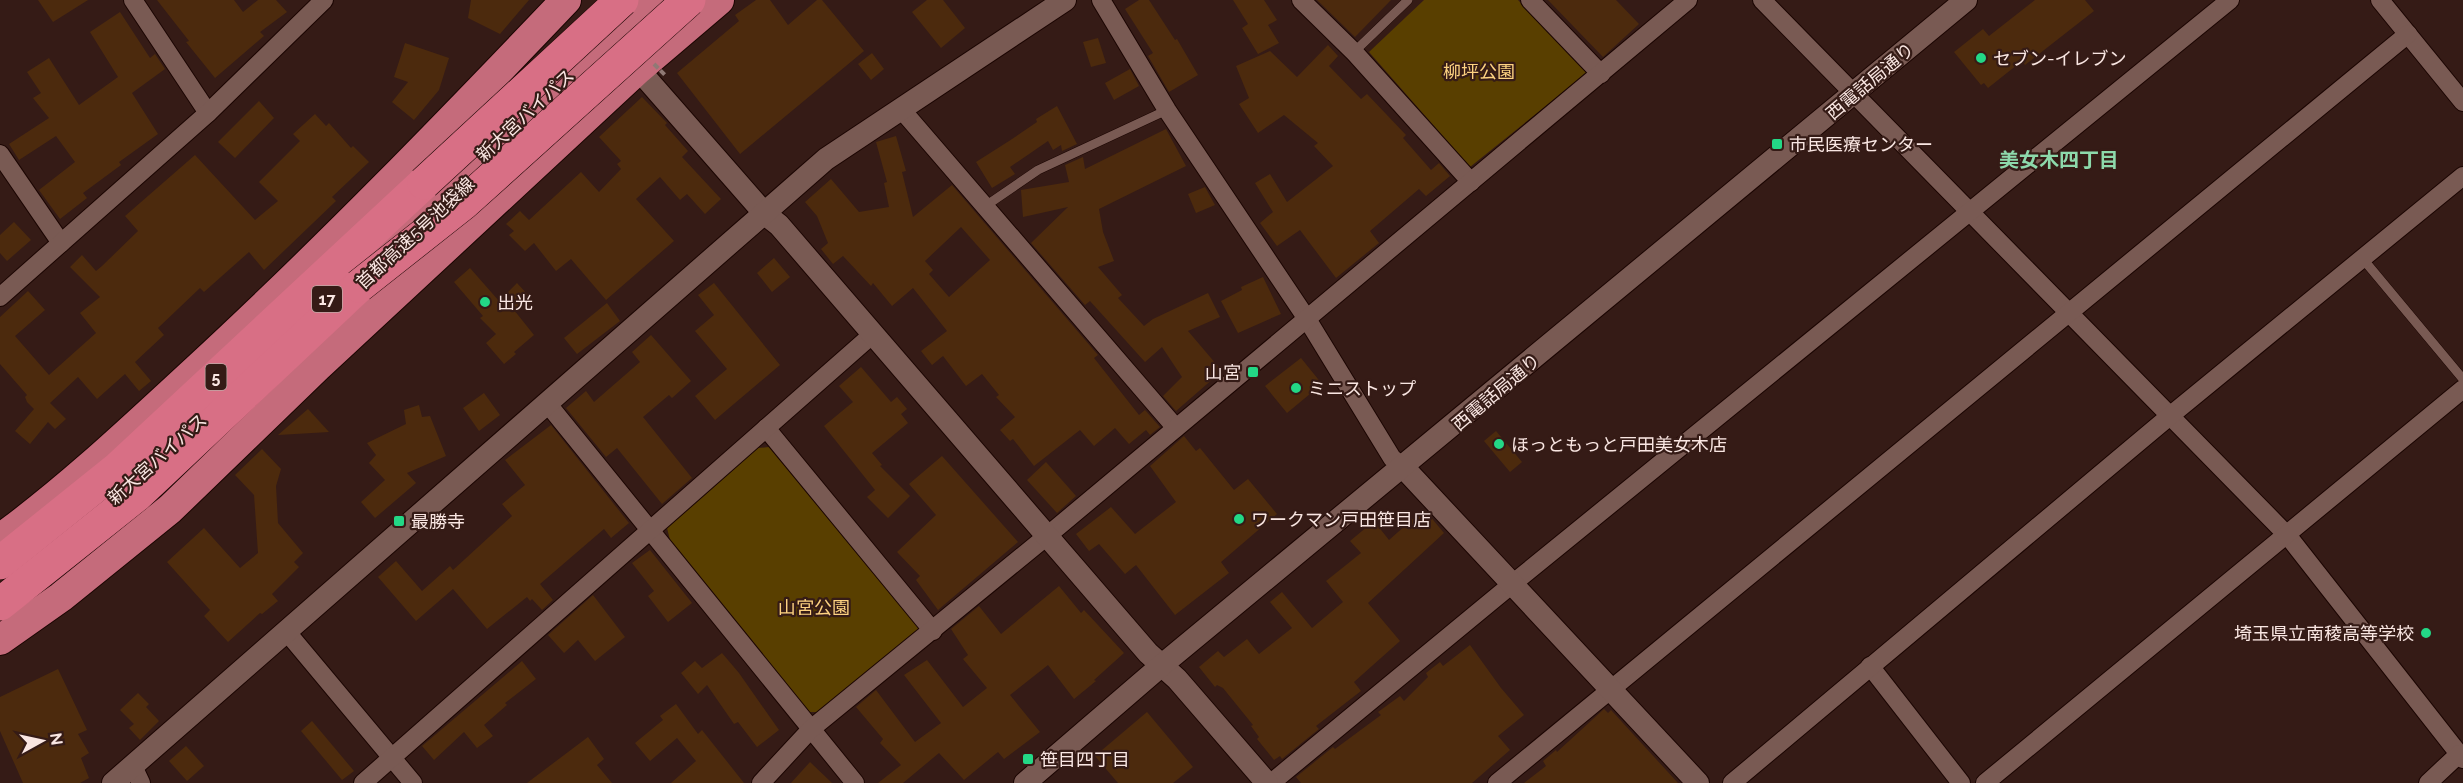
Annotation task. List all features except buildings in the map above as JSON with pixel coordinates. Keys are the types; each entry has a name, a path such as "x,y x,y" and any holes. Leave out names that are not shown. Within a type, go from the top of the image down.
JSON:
{"highway":[{"name":"17","path":"0,539 114,446 270,302 377,197 566,0"},
{"path":"424,183 594,0"},
{"name":"首都高速5号池袋線","path":"0,563 118,468 622,0"},
{"name":"新大宮バイパス","path":"0,577 122,476 634,0"},
{"name":"新大宮バイパス","path":"0,590 129,487 403,227 649,0"},
{"name":"首都高速5号池袋線","path":"0,604 137,495 664,0"},
{"path":"359,286 464,203 689,0"},
{"name":"17","path":"0,640 61,597 170,508 317,367 638,69 719,0"}],"street":[{"path":"133,0 208,113"},
{"path":"0,297 208,113 324,0"},
{"path":"113,783 137,774 286,631 826,159 1065,0"},
{"path":"1101,0 1167,110 1307,319 1392,458 1404,468 1698,783"},
{"path":"1301,0 1354,52 1471,182"},
{"path":"1530,0 1601,74"},
{"path":"761,783 811,729 933,631 1688,0"},
{"path":"1762,0 2288,536 2461,756 2428,783"},
{"name":"西電話局通り","path":"1025,783 1162,666 1404,468 1966,0"},
{"path":"638,69 765,214 779,225 1148,653 1177,679 1269,783 2230,0"},
{"path":"2380,0 2463,102"},
{"path":"1497,783 2408,34"},
{"path":"901,110 1176,428"},
{"path":"0,154 61,243"},
{"path":"1732,783 2171,415 2463,176"},
{"path":"363,783 873,334"},
{"path":"1985,783 2288,536 2463,389"},
{"path":"547,403 855,783"},
{"path":"766,428 933,631"},
{"path":"286,631 413,783"},
{"path":"1870,666 1961,783"}],"lane":[{"path":"1354,52 1408,0"},
{"path":"984,207 1038,170 1167,110"},
{"path":"2362,259 2463,379"}],"green space":[{"name":"柳坪公園","path":"1424,0 1518,0 1587,73 1470,167 1369,52"},
{"name":"山宮公園","path":"769,447 918,621 918,630 818,712 808,712 670,540 667,528 758,448"}],"place":[{"name":"セブン-イレブン","path":"1981,58"},
{"name":"市民医療センター","path":"1777,144"},
{"name":"出光","path":"485,302"},
{"name":"山宮","path":"1253,372"},
{"name":"ミニストップ","path":"1296,388"},
{"name":"ほっともっと戸田美女木店","path":"1499,444"},
{"name":"ワークマン戸田笹目店","path":"1239,519"},
{"name":"最勝寺","path":"399,521"},
{"name":"埼玉県立南稜高等学校","path":"2426,633"},
{"name":"笹目四丁目","path":"1028,759"}],"district":[{"name":"美女木四丁目","path":"2059,160"}]}
